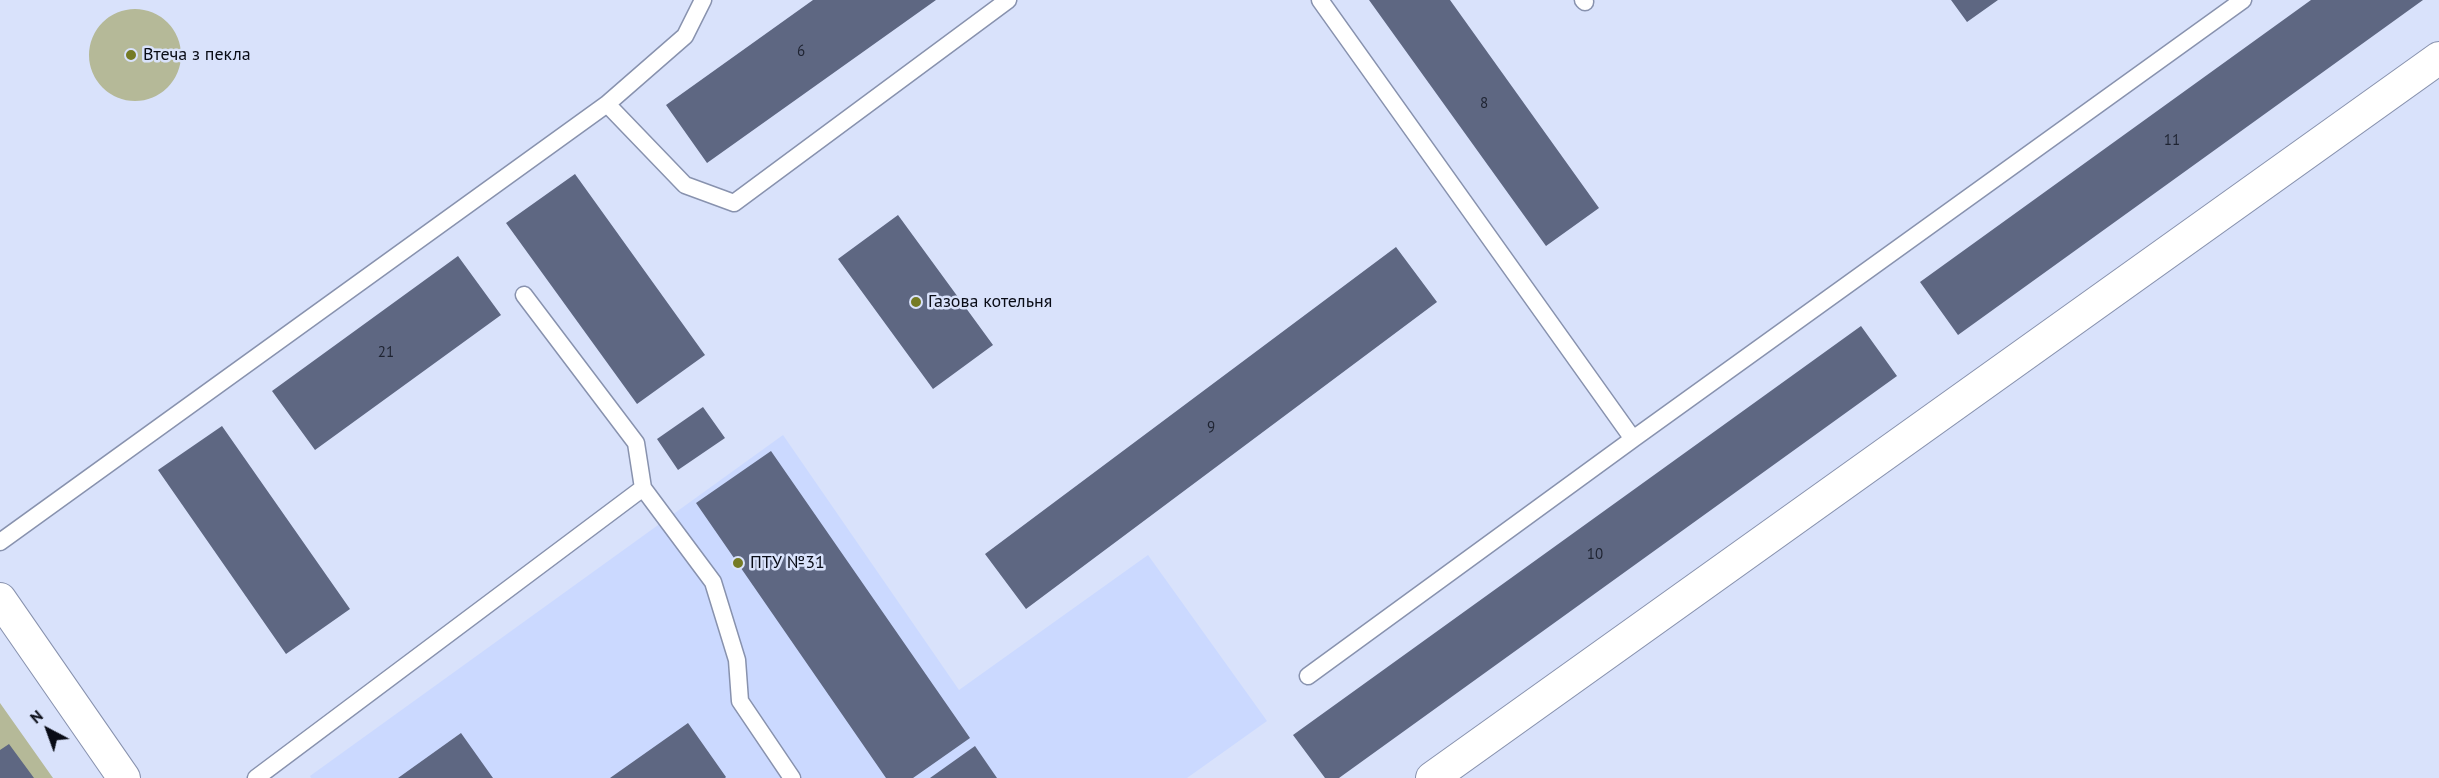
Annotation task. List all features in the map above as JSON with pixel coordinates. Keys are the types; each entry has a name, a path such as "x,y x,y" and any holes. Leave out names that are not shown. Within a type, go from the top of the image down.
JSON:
{"street":[{"path":"1432,778 2439,58"},
{"path":"0,598 124,778"}],"lane":[{"path":"0,542 607,104 685,36 703,0"},
{"path":"607,104 685,185 734,203 1008,0"},
{"path":"1320,0 1633,439"},
{"path":"1308,676 2243,0"},
{"path":"524,295 636,443 643,488 713,582 737,660 740,701 792,778"},
{"path":"256,778 643,488"}],"shaded area":[{"name":"ПТУ №31","path":"783,435 959,690 1148,555 1267,721 1187,778 311,778 310,776"}],"green space":[{"path":"135,9 153,13 168,22 177,37 181,55 177,73 168,88 153,97 135,101 117,97 102,88 93,73 89,55 93,37 102,22 117,13"},
{"path":"0,703 53,778 0,778"}],"building":[{"path":"813,0 936,0 707,163 666,105"},
{"path":"1369,0 1450,0 1599,208 1546,246"},
{"path":"1951,0 1998,0 1967,22"},
{"path":"2311,0 2423,0 1958,335 1920,282"},
{"path":"575,174 705,355 637,404 506,223"},
{"name":"Газова котельня","path":"898,215 993,345 933,389 838,259"},
{"path":"1396,247 1437,302 1026,609 985,554"},
{"path":"458,256 501,315 315,450 272,391"},
{"path":"1861,326 1897,376 1339,778 1325,778 1293,735"},
{"path":"703,407 725,438 678,470 657,439"},
{"path":"222,426 350,609 286,654 158,470"},
{"path":"771,451 970,738 913,778 886,778 696,503"},
{"path":"688,723 725,778 610,778"},
{"path":"461,733 493,778 398,778"},
{"path":"9,744 34,778 0,778 0,750"},
{"path":"975,746 997,778 930,778"}],"place":[{"name":"Втеча з пекла","path":"131,55"},
{"name":"Газова котельня","path":"916,302"},
{"name":"ПТУ №31","path":"738,563"}]}
